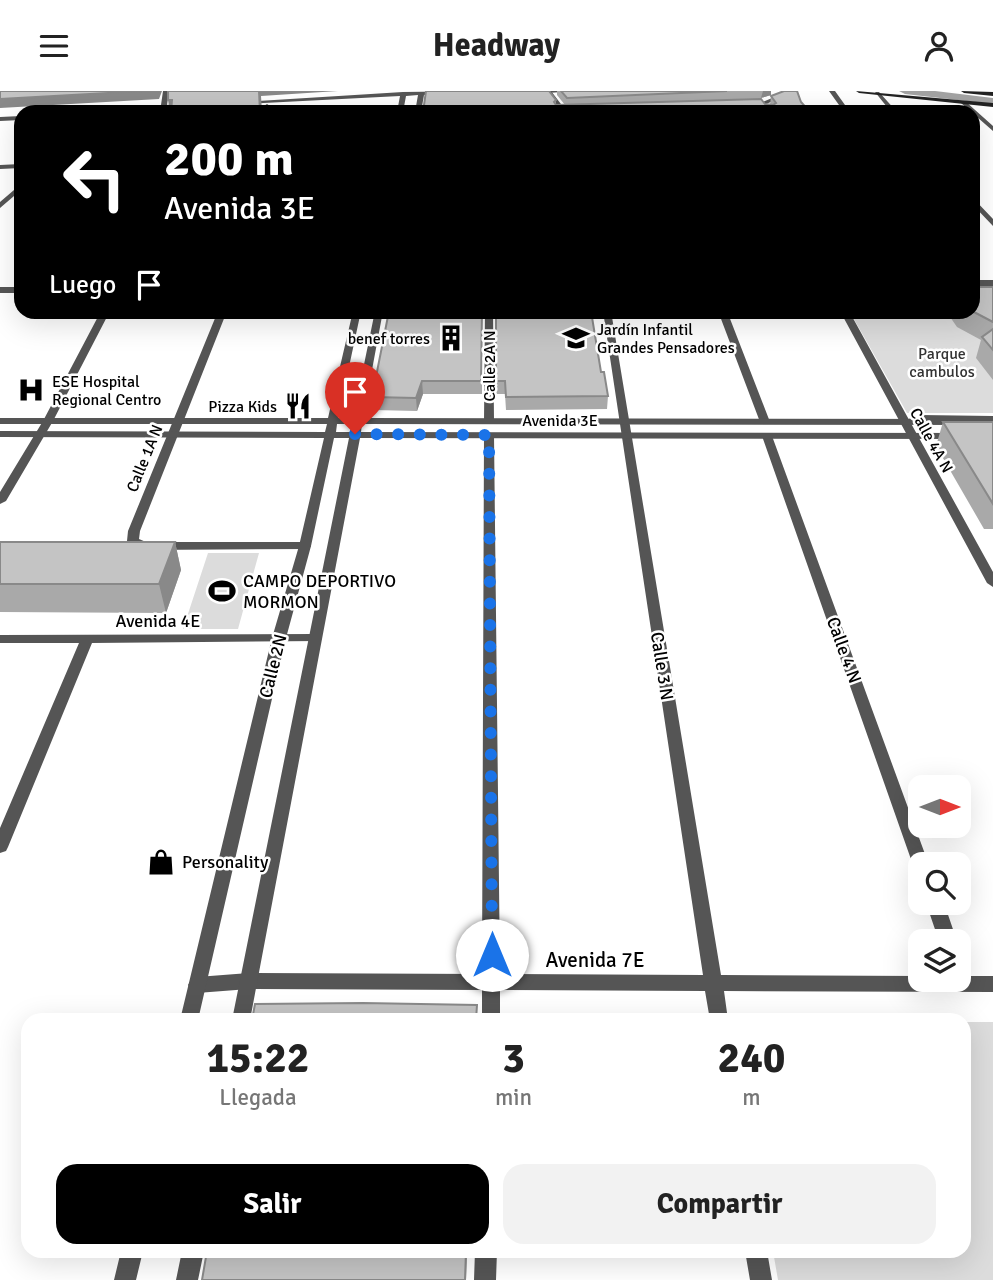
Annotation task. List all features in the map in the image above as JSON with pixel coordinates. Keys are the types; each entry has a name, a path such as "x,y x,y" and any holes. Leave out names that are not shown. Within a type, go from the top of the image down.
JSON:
{"main road":[{"path":"859,91 993,105"},
{"path":"964,91 993,94"}],"street":[{"path":"312,105 477,91"},
{"path":"524,94 574,91"},
{"path":"753,103 763,103 794,91"},
{"path":"832,91 843,105"},
{"path":"877,93 888,105"},
{"path":"241,105 345,94 403,97"},
{"path":"420,96 485,96"},
{"path":"419,105 420,96"},
{"path":"401,105 403,97"},
{"path":"963,102 966,105"},
{"path":"0,206 14,192"},
{"path":"980,209 993,223"},
{"path":"0,501 48,421 102,319"},
{"name":"Calle 1A N","path":"220,319 134,531 133,541 144,546 305,546"},
{"name":"Calle 2N","path":"191,1013 279,638 305,546 355,319"},
{"name":"Calle 2N","path":"242,1013 377,319"},
{"name":"Calle 2A N","path":"489,319 491,1013"},
{"name":"Calle 3 N","path":"608,319 718,1013"},
{"path":"725,319 765,422"},
{"name":"Calle 4A N","path":"848,319 993,583"},
{"name":"Avenida 3E","path":"0,421 178,421 331,428"},
{"name":"Avenida 3E","path":"0,435 172,435 331,428 489,428 624,422 993,421"},
{"name":"Avenida 3E","path":"489,428 626,436 993,436"},
{"name":"Calle 4 N","path":"767,436 916,852"},
{"name":"Avenida 4E","path":"0,639 315,638"},
{"path":"0,847 87,639"},
{"name":"Avenida 7E","path":"197,985 249,981 712,983 908,978"},
{"name":"Avenida 7E","path":"971,979 993,984"},
{"path":"125,1280 130,1258"},
{"path":"187,1280 192,1258"},
{"path":"485,1280 486,1258"},
{"path":"757,1258 761,1280"}],"green space":[{"name":"Parque cambulos","path":"993,290 993,413 907,413 854,319 980,319 980,304"},
{"name":"CAMPO DEPORTIVO MORMON","path":"208,553 259,553 238,629 183,629"},
{"path":"971,1022 993,1022 993,1280 778,1280 774,1258 971,1258"}],"building":[{"path":"0,91 144,91 0,99"},
{"path":"168,91 259,91 260,105 172,105 172,100 168,100"},
{"path":"426,91 549,91 556,100 556,105 424,105"},
{"path":"561,91 727,91 567,98"},
{"path":"784,91 797,91 804,105 773,105 776,103 771,96"},
{"path":"761,99 765,104 773,105 556,105"},
{"path":"980,287 993,287 993,322 980,315"},
{"path":"387,319 482,319 481,381 422,381 416,398 372,397"},
{"path":"496,319 592,319 608,396 506,397 505,381 496,381"},
{"path":"993,329 993,350 982,337"},
{"path":"943,422 993,422 993,504"},
{"path":"0,542 175,542 159,584 0,584"},
{"path":"255,1004 477,1005 476,1013 253,1013"},
{"path":"206,1258 466,1258 465,1280 202,1280"}],"waterway":[{"path":"905,91 993,101"}],"place":[{"name":"benef torres","path":"451,338"},
{"name":"Jardín Infantil Grandes Pensadores","path":"576,338"},
{"name":"ESE Hospital Regional Centro","path":"31,390"},
{"name":"Pizza Kids","path":"298,406"},
{"name":"CAMPO DEPORTIVO MORMON","path":"222,591"},
{"name":"Personality","path":"161,862"}],"route":[{"path":"355,434 489,435 492,955"}]}
